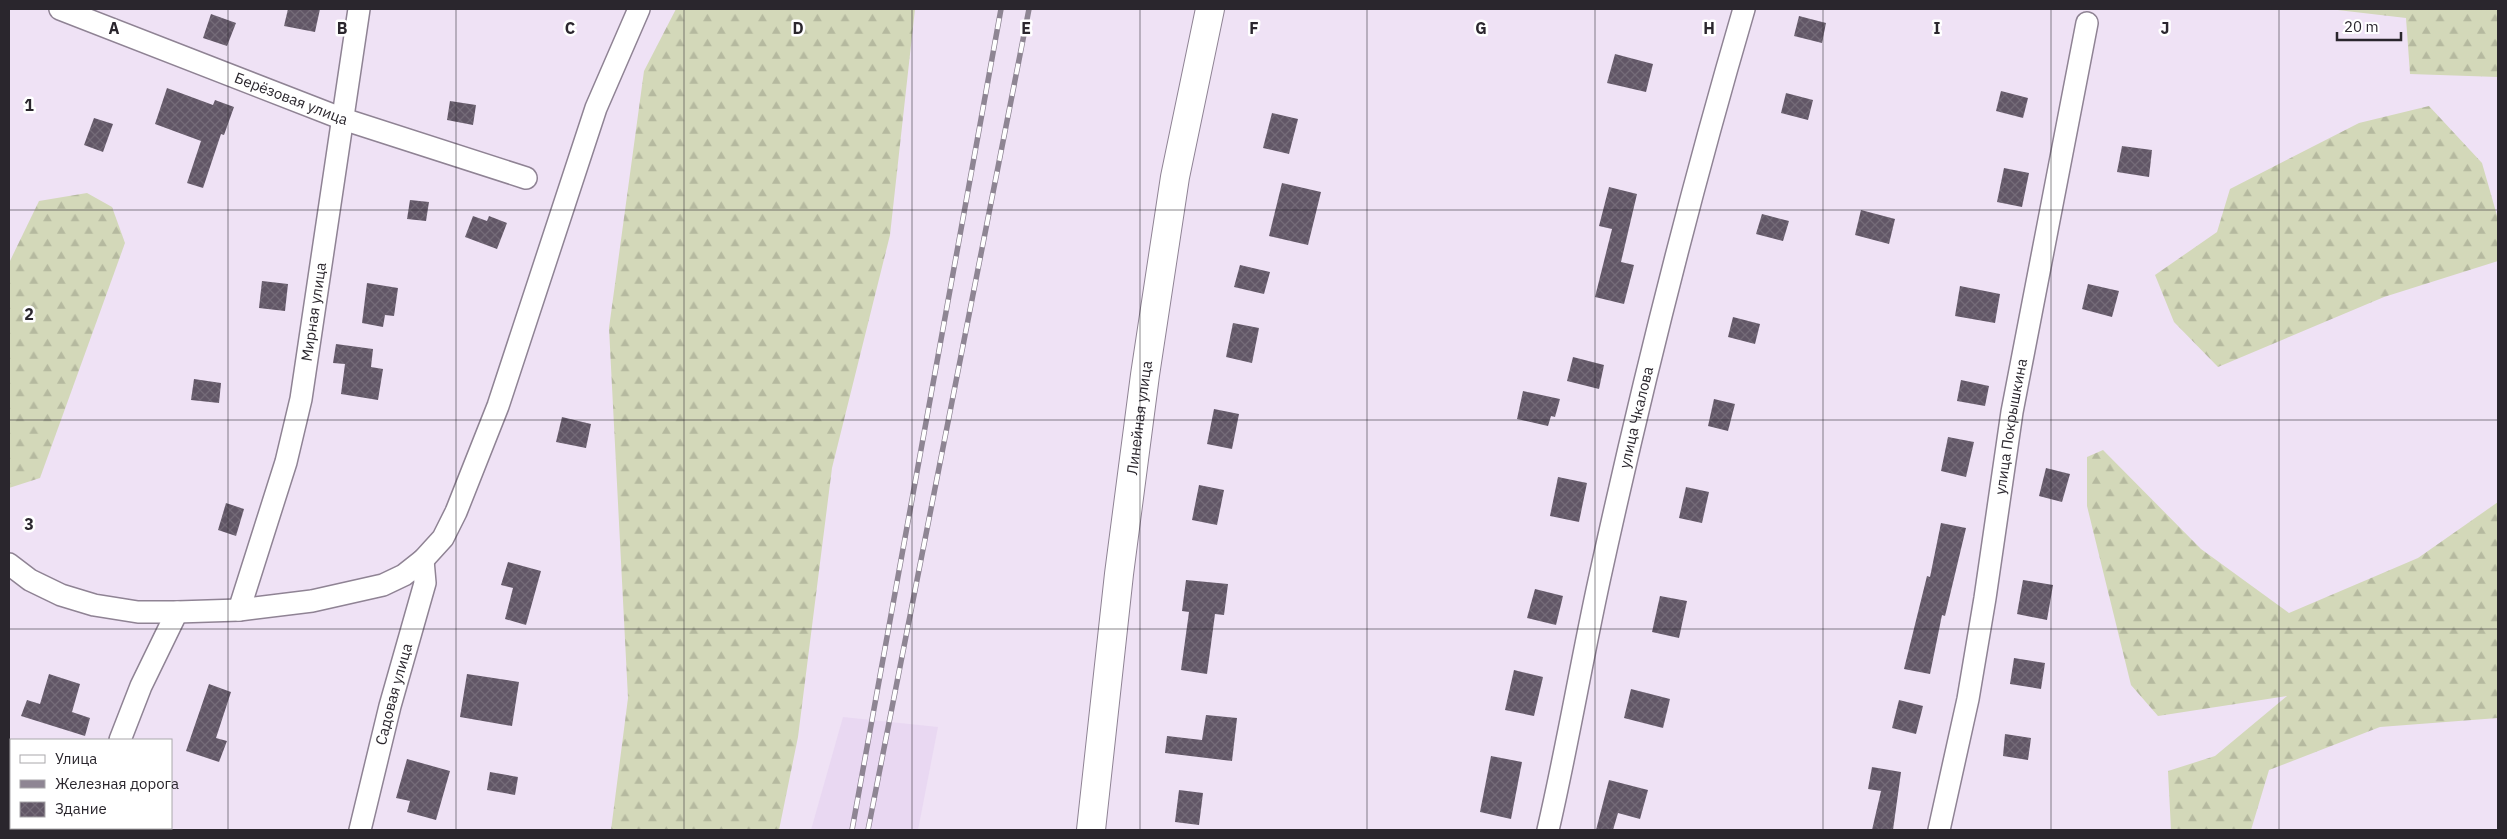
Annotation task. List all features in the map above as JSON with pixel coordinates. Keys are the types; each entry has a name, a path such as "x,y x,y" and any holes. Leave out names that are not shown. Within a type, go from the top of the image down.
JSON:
{"main road":[{"name":"Линейная улица","path":"1091,830 1119,574 1145,375 1175,177 1210,9"}],"street":[{"name":"Берёзовая улица","path":"60,9 343,119 526,178"},
{"name":"Мирная улица","path":"239,610 286,462 301,399 359,9"},
{"path":"9,564 30,580 61,595 94,605 138,612 178,612 239,610 312,601 383,585 404,575 423,560 443,538 460,503 498,406 596,108 639,9"},
{"name":"улица Чкалова","path":"1548,830 1599,581 1670,283 1706,138 1744,9"},
{"name":"улица Покрышкина","path":"1939,830 1968,699 2012,412 2087,22"},
{"name":"Садовая улица","path":"360,830 390,706 425,583 423,560"},
{"path":"120,739 141,686 178,612"}],"shaded area":[{"path":"843,717 938,727 918,830 811,830"}],"green space":[{"path":"676,9 915,9 890,235 832,468 798,737 779,830 611,830 628,698 609,328 644,71"},
{"path":"2329,9 2498,9 2498,77 2410,74 2406,18"},
{"path":"2429,106 2482,163 2498,219 2498,261 2384,297 2218,367 2174,322 2155,275 2217,232 2230,189 2359,123"},
{"path":"87,193 112,207 125,243 40,478 9,488 9,263 39,201"},
{"path":"2103,450 2201,549 2289,613 2418,558 2498,502 2498,718 2380,727 2269,770 2251,830 2171,830 2168,771 2215,756 2287,696 2158,716 2131,685 2087,506 2087,457"}],"building":[{"path":"288,9 320,9 315,32 284,26"},
{"path":"211,14 236,23 227,46 203,38"},
{"path":"1799,16 1826,23 1822,43 1794,36"},
{"path":"1615,54 1653,64 1646,92 1607,83"},
{"path":"167,88 213,105 215,100 234,107 224,135 221,134 203,188 187,183 201,141 155,124"},
{"path":"2001,91 2028,98 2023,118 1996,111"},
{"path":"1786,93 1813,100 1808,120 1781,113"},
{"path":"450,101 476,105 473,125 447,120"},
{"path":"1272,113 1298,119 1289,154 1263,148"},
{"path":"94,118 113,124 103,152 84,145"},
{"path":"2122,146 2152,150 2149,177 2117,172"},
{"path":"2004,168 2029,173 2022,207 1997,202"},
{"path":"1282,183 1321,192 1308,245 1269,236"},
{"path":"1609,187 1637,194 1621,262 1634,265 1624,304 1595,297 1612,229 1599,226"},
{"path":"410,200 429,202 426,221 407,219"},
{"path":"1861,210 1895,219 1889,244 1855,235"},
{"path":"1762,214 1789,221 1783,241 1756,234"},
{"path":"473,216 487,221 489,216 507,223 497,249 465,237"},
{"path":"1240,265 1270,272 1264,294 1234,287"},
{"path":"262,281 288,284 285,311 259,308"},
{"path":"367,283 398,288 394,316 385,315 383,327 362,323"},
{"path":"2088,284 2119,291 2112,317 2082,309"},
{"path":"1960,286 2000,294 1995,323 1955,316"},
{"path":"1733,317 1760,324 1755,344 1728,337"},
{"path":"1233,323 1259,328 1252,363 1226,357"},
{"path":"336,344 373,349 371,367 383,369 378,400 341,394 345,364 333,363"},
{"path":"1573,357 1604,365 1599,389 1567,381"},
{"path":"194,379 221,383 219,403 191,400"},
{"path":"1961,380 1989,386 1985,406 1957,401"},
{"path":"1523,391 1560,399 1555,417 1551,416 1548,426 1517,419"},
{"path":"1714,399 1735,404 1728,431 1708,426"},
{"path":"1214,409 1239,414 1232,449 1207,444"},
{"path":"562,417 591,424 586,448 556,442"},
{"path":"1948,437 1974,442 1966,477 1941,471"},
{"path":"2046,468 2070,474 2062,502 2039,496"},
{"path":"1558,477 1587,483 1579,522 1550,516"},
{"path":"1199,485 1224,490 1217,525 1192,520"},
{"path":"1686,487 1709,492 1702,523 1679,518"},
{"path":"226,503 244,509 236,536 218,530"},
{"path":"1941,523 1966,528 1945,616 1942,615 1930,674 1904,669 1927,576 1930,577"},
{"path":"508,562 541,571 526,625 505,619 513,588 501,585"},
{"path":"1186,580 1228,584 1224,615 1215,614 1207,674 1181,670 1189,612 1182,611"},
{"path":"2023,580 2053,585 2047,620 2017,614"},
{"path":"1535,589 1563,596 1556,625 1527,618"},
{"path":"1660,596 1687,601 1679,638 1652,632"},
{"path":"2014,658 2045,663 2041,689 2010,684"},
{"path":"1514,670 1543,677 1534,716 1505,710"},
{"path":"49,674 80,684 72,712 90,718 85,736 21,716 27,700 40,704"},
{"path":"467,674 519,682 512,726 460,717"},
{"path":"209,684 231,692 216,738 227,741 219,762 186,751"},
{"path":"1631,689 1670,699 1663,728 1624,718"},
{"path":"1899,700 1923,706 1916,734 1892,728"},
{"path":"1206,715 1237,718 1232,761 1165,753 1167,736 1202,740"},
{"path":"2005,734 2031,738 2028,760 2003,756"},
{"path":"1491,756 1522,762 1511,819 1480,812"},
{"path":"407,759 450,771 436,820 407,812 410,801 396,798"},
{"path":"1872,767 1901,772 1893,830 1872,830 1881,791 1868,789"},
{"path":"490,772 518,777 515,795 487,790"},
{"path":"1609,780 1648,790 1640,819 1618,813 1613,830 1596,830"},
{"path":"1179,790 1203,793 1199,825 1175,822"}],"railway":[{"path":"852,830 1001,9"},
{"path":"868,830 1029,9"}]}
